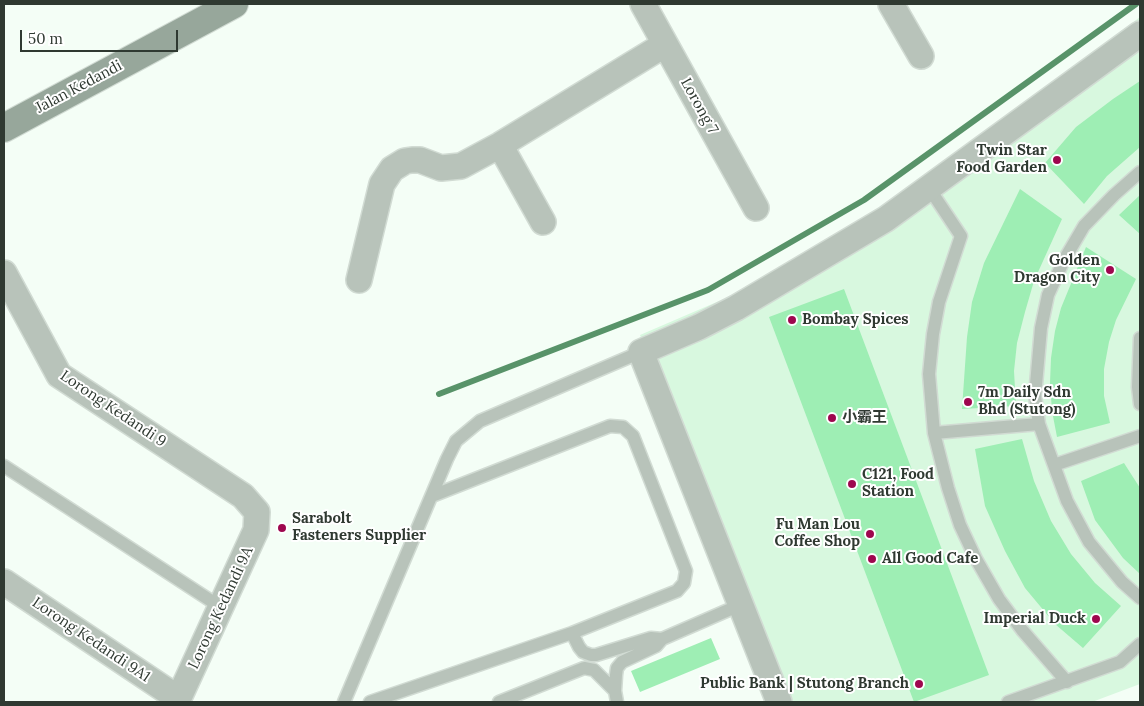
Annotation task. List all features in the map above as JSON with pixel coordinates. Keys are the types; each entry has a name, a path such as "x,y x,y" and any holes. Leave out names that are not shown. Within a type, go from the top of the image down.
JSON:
{"street":[{"name":"Jalan Kedandi","path":"4,128 234,4"},
{"name":"Lorong 7","path":"643,4 756,208"},
{"path":"891,4 921,56"},
{"path":"779,702 641,352 699,327 736,308 886,220 1140,34"},
{"path":"359,280 382,184 392,169 405,161 412,160 420,160 440,168 456,167 500,145 664,45"},
{"path":"500,145 543,222"},
{"name":"Lorong Kedandi 9","path":"4,273 59,375 243,496 257,512"},
{"name":"Lorong Kedandi 9A","path":"178,701 256,530 257,512"},
{"name":"Lorong Kedandi 9A1","path":"4,582 178,701"}],"lane":[{"path":"1140,172 1084,226 1064,260 1048,295 1040,328 1035,396 1039,424 1067,501 1089,542 1122,582 1140,598"},
{"path":"929,188 961,236 939,302 933,334 929,374 934,433 948,488 960,525 976,559 999,599 1022,630 1067,682"},
{"path":"1140,338 1138,387 1140,404"},
{"path":"344,702 447,459 456,442 480,421 641,352"},
{"path":"934,433 1039,424"},
{"path":"370,702 572,633 677,591 684,583 686,571 633,436 623,427 610,426 432,496"},
{"path":"1054,465 1140,436"},
{"path":"4,466 222,608"},
{"path":"616,697 617,668 622,662 656,646 662,639 740,605"},
{"path":"572,633 578,647 583,652 591,655 651,638 662,639"},
{"path":"1008,702 1120,662 1140,644"},
{"path":"499,702 584,668 594,670 616,697"}],"shaded area":[{"path":"1140,17 1140,684 1092,702 787,702 640,335 740,292 883,210"}],"building":[{"path":"1140,81 1140,147 1107,176 1084,204 1045,163 1076,127"},
{"path":"1020,189 1062,219 1034,281 1017,343 1014,371 1016,406 962,409 967,337 972,302 984,263"},
{"path":"1140,195 1140,234 1119,215"},
{"path":"1086,247 1136,279 1116,320 1109,342 1104,369 1104,396 1110,423 1057,437 1052,411 1050,383 1055,331 1061,308"},
{"path":"844,289 989,675 914,702 769,317"},
{"path":"1022,439 1034,481 1051,521 1071,554 1095,583 1121,606 1083,648 1055,624 1025,588 1005,551 985,506 975,449"},
{"path":"1124,463 1140,488 1140,574 1123,558 1095,520 1081,481"},
{"path":"711,638 720,659 640,692 631,671"}],"waterway":[{"path":"439,394 708,290 864,200 1136,4"}],"place":[{"name":"Twin Star Food Garden","path":"1057,160"},
{"name":"Golden Dragon City","path":"1110,270"},
{"name":"Bombay Spices","path":"792,320"},
{"name":"7m Daily Sdn Bhd (Stutong)","path":"968,402"},
{"name":"小霸王","path":"832,418"},
{"name":"C121, Food Station","path":"852,484"},
{"name":"Sarabolt Fasteners Supplier","path":"282,528"},
{"name":"Fu Man Lou Coffee Shop","path":"870,534"},
{"name":"All Good Cafe","path":"872,559"},
{"name":"Imperial Duck","path":"1096,619"},
{"name":"Public Bank | Stutong Branch","path":"919,684"}]}
